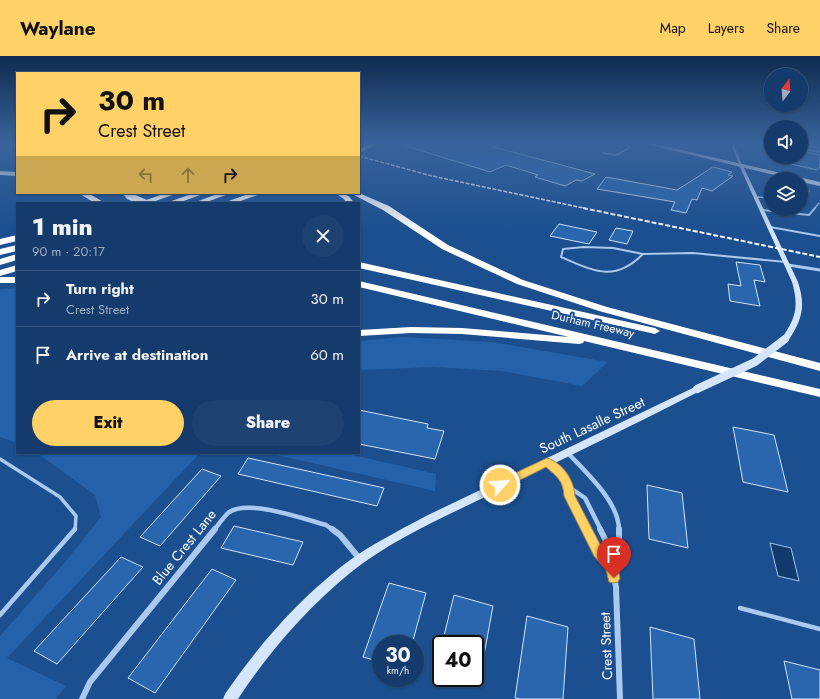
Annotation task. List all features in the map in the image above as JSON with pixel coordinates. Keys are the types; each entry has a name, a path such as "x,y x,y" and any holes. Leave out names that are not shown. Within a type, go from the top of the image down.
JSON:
{"highway":[{"path":"0,173 16,174"},
{"path":"84,194 99,202"},
{"path":"126,194 143,202"},
{"path":"145,202 171,194"},
{"path":"173,202 199,194"},
{"path":"200,202 224,194"},
{"path":"230,202 251,194"},
{"path":"243,197 255,194"},
{"path":"341,194 347,198 349,202"},
{"path":"356,194 390,211 445,247 520,282 603,309 820,368"},
{"path":"0,242 16,238"},
{"path":"0,252 16,248"},
{"path":"0,262 16,257"},
{"name":"Durham Freeway","path":"360,265 820,368"},
{"path":"0,273 16,268"},
{"path":"0,280 16,280"},
{"name":"Durham Freeway","path":"360,284 606,341 820,393"},
{"path":"360,333 401,330 446,330 497,333 561,340 606,341"}],"main road":[{"path":"808,181 820,184"}],"street":[{"name":"South Lasalle Street","path":"230,699 258,659 294,617 334,580 360,560 399,535 762,358 776,348 785,339 792,330 800,308 800,300 796,282 745,173"},
{"path":"787,264 820,270"},
{"name":"Crest Street","path":"567,452 598,485 612,506 619,525 619,541 612,568 616,587 620,699"},
{"name":"Crest Street","path":"547,462 563,476 569,487 570,496 598,552 612,568"},
{"name":"Crest Street","path":"569,487 585,498 614,557"},
{"name":"Blue Crest Lane","path":"82,699 90,682 220,520 228,513 238,508 256,507 326,525 340,535 360,560"}],"lane":[{"path":"756,197 764,198"},
{"path":"762,210 809,215 820,203"},
{"path":"770,227 820,236"},
{"path":"643,254 632,264 615,272 587,267 561,257 563,249 580,246 610,247 643,254 693,254 787,264"},
{"path":"0,459 60,497 76,516 75,531 0,615"},
{"path":"740,608 820,629"}],"shaded area":[{"path":"16,288 16,443 0,437 0,289"},
{"path":"403,337 492,342 608,362 582,386 502,371 434,367 360,370 360,341"},
{"path":"38,454 199,454 7,658 66,686 56,699 0,699 0,636 66,561 101,517 95,495"},
{"path":"272,454 348,454 436,474 435,491"},
{"path":"770,543 791,548 799,581 778,576"}],"building":[{"path":"532,173 595,174 582,181 576,180 565,186 535,177 538,175"},
{"path":"704,173 731,173 728,175 733,176 712,191 702,188 697,200 692,199 686,213 671,210 675,202 597,189 606,177 677,190"},
{"path":"559,224 597,232 589,244 550,236"},
{"path":"616,228 633,231 627,244 609,240"},
{"path":"736,262 760,265 765,282 754,280 760,306 730,301 728,284 741,286"},
{"path":"360,410 428,424 427,428 444,431 435,459 360,444"},
{"path":"733,427 774,435 788,492 743,482"},
{"path":"248,458 384,488 377,506 238,474"},
{"path":"202,469 221,476 160,546 140,537"},
{"path":"647,485 682,493 688,548 649,539"},
{"path":"234,526 303,542 293,565 221,548"},
{"path":"121,557 143,567 57,664 34,651"},
{"path":"212,569 236,580 155,693 128,678"},
{"path":"389,583 426,593 414,635 372,635 372,660 363,657"},
{"path":"454,595 493,606 484,655 484,635 444,635"},
{"path":"527,616 568,627 563,699 515,698"},
{"path":"650,627 694,639 700,699 653,699"},
{"path":"784,661 820,670 820,699 792,699"}],"railway":[{"path":"421,173 588,209"},
{"path":"583,208 820,257"}],"route":[{"path":"500,485 547,462 563,476 569,487 570,496 598,552 612,568 614,578"}]}
